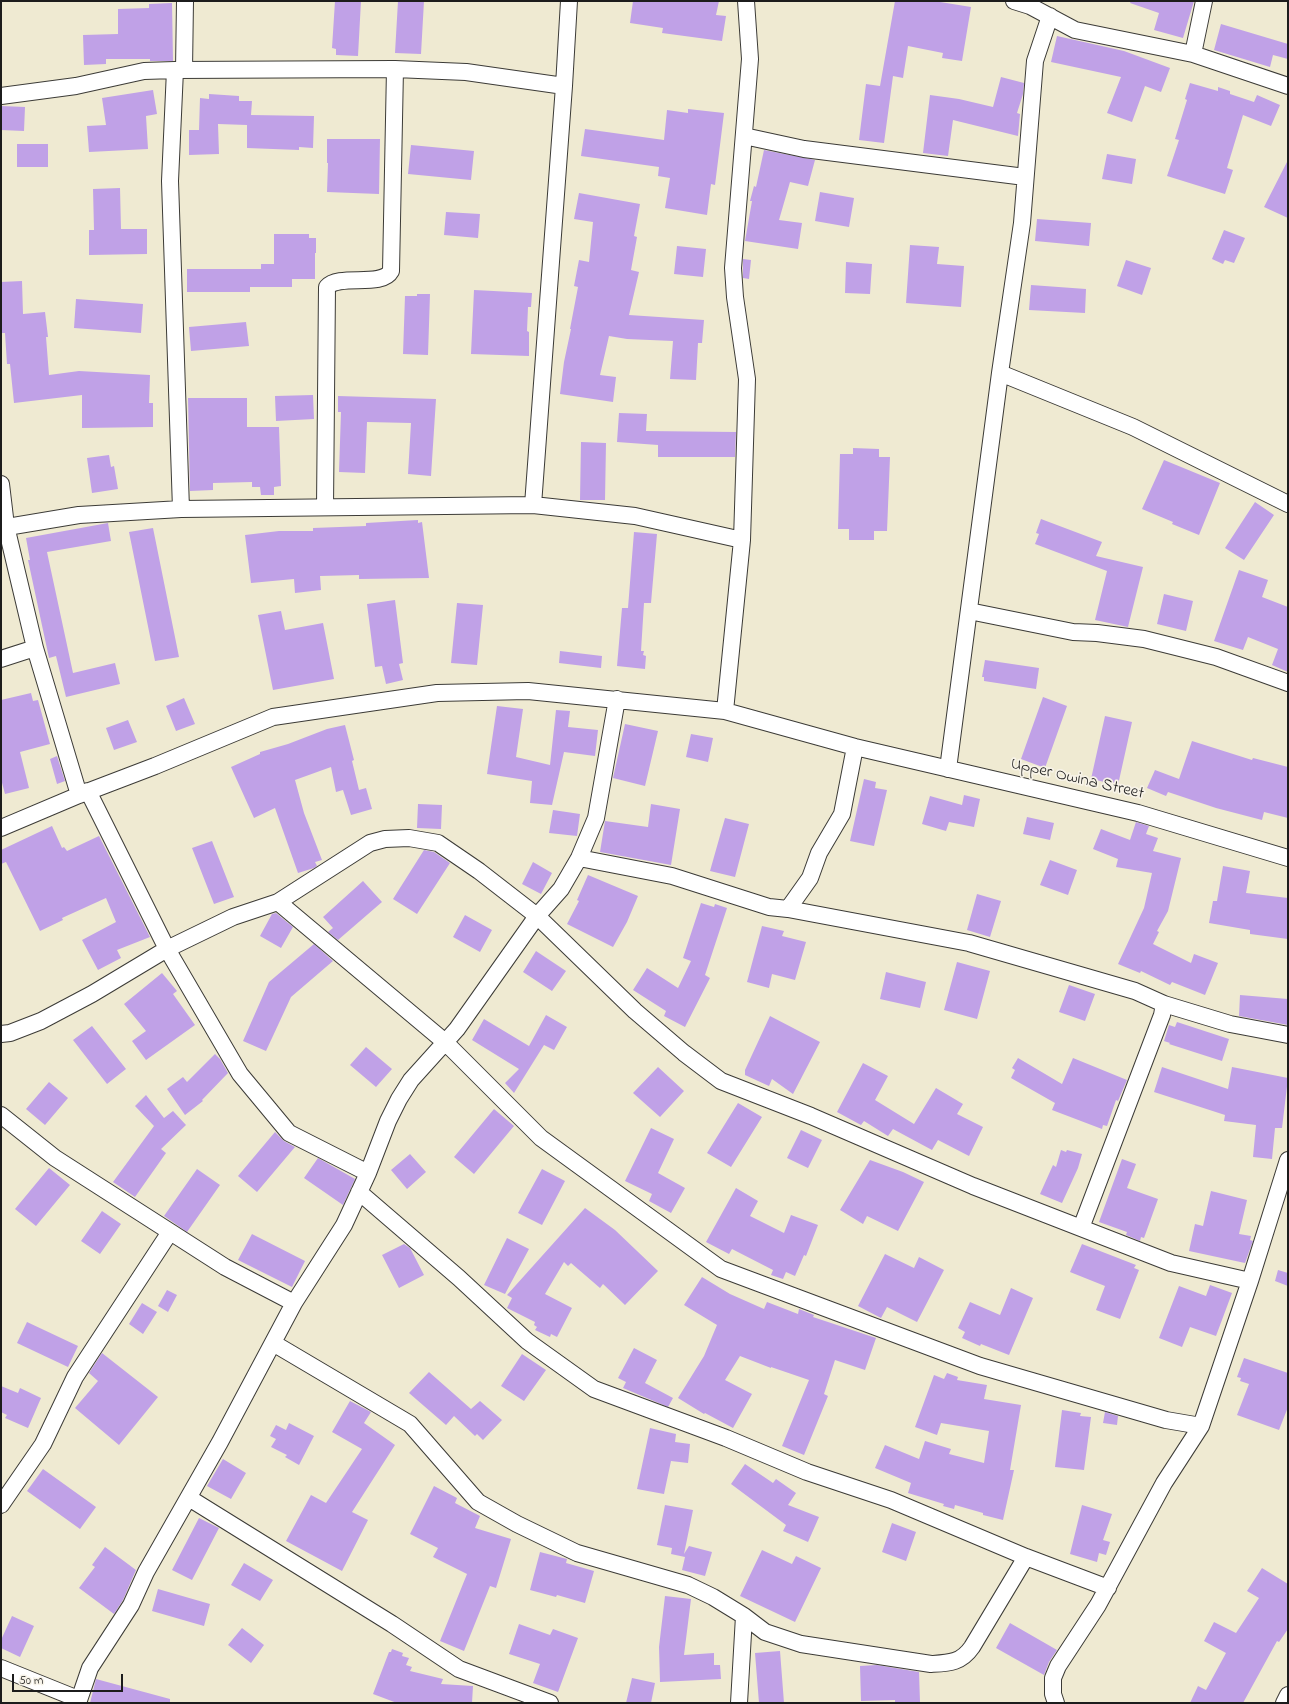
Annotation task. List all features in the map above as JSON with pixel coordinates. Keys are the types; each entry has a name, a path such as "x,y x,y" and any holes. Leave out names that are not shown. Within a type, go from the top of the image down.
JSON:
{"street":[{"path":"181,509 170,181 185,1"},
{"path":"533,505 569,1"},
{"path":"725,711 742,540 747,379 735,297 733,268 750,59 746,1"},
{"path":"1014,1 1030,6 1075,30 1192,54 1288,86"},
{"path":"1192,54 1204,1"},
{"path":"948,769 1000,373 1022,223 1035,61 1050,16"},
{"path":"325,507 327,287 331,283 338,281 366,280 383,277 391,271 395,69"},
{"path":"1,96 76,86 144,71 179,70 395,69 466,72 564,86"},
{"path":"744,136 804,149 1026,177"},
{"path":"1000,373 1133,427 1288,504"},
{"path":"1,484 3,527 35,648 84,793 167,949 240,1074 289,1133 368,1173"},
{"path":"3,527 79,515 181,509 533,505 636,516 742,540"},
{"path":"969,611 1066,631 1144,639 1216,657 1288,683"},
{"path":"1,659 35,648"},
{"name":"Upper Owina Street","path":"1,828 273,717 437,692 528,691 725,711 855,747 1138,813 1288,858"},
{"path":"1,1668 78,1701 90,1668 131,1605 146,1572 189,1498 294,1303 344,1225 368,1173 388,1120 399,1099 411,1080 457,1029 537,916 561,889 579,858 596,818 617,699"},
{"path":"788,909 810,878 819,853 842,814 855,747"},
{"path":"1,1034 10,1033 41,1021 92,994 167,949 233,917 278,902 370,843 385,839 409,838 438,843 479,871 537,916 636,1011 684,1053 722,1081 811,1116 974,1186 1171,1263 1250,1281"},
{"path":"579,858 672,876 769,907 788,909 969,943 1135,992 1164,1004 1230,1024 1288,1035"},
{"path":"278,902 445,1042 541,1138 722,1268 980,1366 1166,1420 1201,1426"},
{"path":"1081,1228 1162,1015 1164,1004"},
{"path":"1,1115 54,1158 225,1267 294,1303"},
{"path":"1056,1703 1053,1694 1053,1678 1058,1666 1098,1605 1164,1484 1201,1426 1250,1281 1288,1160"},
{"path":"359,1192 459,1278 527,1341 594,1389 726,1438 807,1472 891,1500 1026,1557 1108,1588"},
{"path":"1,1505 43,1444 75,1377 170,1232"},
{"path":"273,1343 410,1424 478,1502 517,1524 577,1553 688,1585 713,1596 744,1616 765,1632 800,1644 931,1664 946,1664 961,1660 967,1654 1026,1557"},
{"path":"189,1498 392,1624 459,1669 550,1703"},
{"path":"739,1703 744,1616"},
{"path":"1284,1703 1288,1695"}],"building":[{"path":"335,1 361,1 358,56 336,55 336,49 332,48"},
{"path":"398,1 424,1 421,54 395,53"},
{"path":"633,1 719,1 716,15 726,16 722,41 662,33 663,28 630,23"},
{"path":"895,1 934,1 971,7 962,61 942,58 943,53 908,46 903,78 893,76 884,143 859,140 866,84 880,86"},
{"path":"1131,1 1194,1 1183,38 1154,30 1159,13 1130,3"},
{"path":"172,3 173,61 150,61 150,59 106,59 106,64 84,65 83,35 118,34 118,9 149,8 149,4"},
{"path":"1221,24 1288,44 1288,59 1273,55 1270,67 1214,50"},
{"path":"1057,36 1124,51 1170,68 1161,92 1145,86 1132,122 1107,113 1121,77 1051,62"},
{"path":"1001,77 1024,83 1023,94 1017,113 1020,114 1018,136 953,120 948,156 923,153 930,95 959,99 993,107"},
{"path":"1190,83 1218,91 1218,87 1230,91 1230,94 1254,102 1257,95 1280,105 1271,126 1243,115 1227,168 1233,170 1225,194 1167,176 1179,140 1175,139 1187,100 1185,99"},
{"path":"153,90 157,114 146,116 148,149 89,152 87,126 106,125 102,98"},
{"path":"209,94 239,96 239,101 252,101 251,115 314,116 313,148 299,147 299,150 247,148 247,125 218,124 219,154 189,155 189,130 199,130 200,98 209,99"},
{"path":"1,106 25,107 24,131 1,130"},
{"path":"688,109 724,113 715,185 711,184 707,215 665,208 670,178 658,176 659,167 581,156 585,129 664,140 667,110 688,113"},
{"path":"327,139 380,139 379,194 327,192"},
{"path":"17,144 48,144 48,167 17,167"},
{"path":"411,145 474,151 471,180 408,174"},
{"path":"764,150 815,160 808,186 790,182 779,220 802,223 798,249 745,241 752,201 750,201 754,186 756,187"},
{"path":"1107,154 1136,159 1132,184 1102,179"},
{"path":"1288,160 1288,218 1264,207"},
{"path":"120,188 121,229 147,229 147,254 89,255 89,230 94,230 93,189"},
{"path":"820,192 854,198 849,227 815,221"},
{"path":"579,193 640,204 634,236 637,237 631,270 639,272 629,315 704,320 702,343 698,343 696,380 670,379 673,341 627,339 609,336 600,375 616,377 613,402 560,394 564,362 578,287 574,286 579,260 589,262 593,222 574,219"},
{"path":"446,212 480,214 478,238 444,235"},
{"path":"1037,219 1091,223 1089,246 1035,241"},
{"path":"1224,230 1245,238 1234,263 1225,260 1223,264 1212,259"},
{"path":"274,234 309,234 309,238 316,238 315,279 292,279 292,287 250,287 250,292 187,292 187,269 261,269 261,264 274,264"},
{"path":"910,245 939,247 937,264 964,266 961,307 906,303"},
{"path":"677,246 706,249 703,277 674,274"},
{"path":"743,259 751,260 749,279 743,278"},
{"path":"1126,260 1151,268 1142,295 1117,286"},
{"path":"846,262 872,264 870,294 845,293"},
{"path":"22,281 23,314 45,312 48,337 46,337 49,375 79,371 150,375 149,403 153,403 153,427 82,428 82,395 14,403 10,364 7,364 5,333 1,333 1,282"},
{"path":"1031,285 1086,289 1085,313 1029,310"},
{"path":"474,290 532,293 531,307 528,307 527,331 529,332 529,356 471,354"},
{"path":"417,294 430,294 428,355 403,354 405,296 417,296"},
{"path":"76,299 143,304 141,333 74,328"},
{"path":"246,322 249,346 191,351 189,327"},
{"path":"313,395 314,419 276,421 275,396"},
{"path":"338,396 436,399 431,476 408,474 411,423 367,422 365,473 339,472 341,412 338,412"},
{"path":"188,398 247,398 247,427 279,427 281,486 274,487 274,495 261,495 260,487 252,487 252,482 213,483 213,490 190,491"},
{"path":"619,413 647,414 646,431 736,432 735,457 658,457 658,445 617,442"},
{"path":"581,442 606,443 605,500 580,500"},
{"path":"853,448 879,449 879,457 890,457 887,531 874,531 874,540 849,540 849,529 838,529 840,454 853,454"},
{"path":"109,455 111,467 114,466 118,489 92,493 87,458"},
{"path":"1164,460 1220,483 1199,535 1142,509"},
{"path":"1255,502 1274,515 1244,560 1225,548"},
{"path":"1041,519 1102,542 1096,556 1143,567 1128,627 1095,620 1107,571 1035,544 1039,534 1036,533"},
{"path":"418,520 418,523 422,522 429,578 359,579 359,575 320,576 321,590 295,593 294,579 251,583 245,535 279,531 313,531 313,528 366,526 366,523"},
{"path":"108,523 111,541 47,552 73,673 115,663 120,684 66,697 56,656 49,658 28,560 30,560 26,538"},
{"path":"153,528 179,657 155,661 129,532"},
{"path":"634,532 657,534 651,603 644,603 641,651 644,651 643,655 646,656 645,669 617,666 622,608 628,608"},
{"path":"1239,570 1268,580 1262,597 1288,607 1288,672 1272,665 1278,649 1248,637 1243,650 1214,641"},
{"path":"1164,594 1193,601 1186,631 1157,624"},
{"path":"395,600 403,663 399,664 403,680 386,684 382,666 375,667 367,604"},
{"path":"457,603 483,605 477,665 451,663"},
{"path":"281,611 285,630 323,623 334,679 273,690 258,615"},
{"path":"560,651 602,656 601,668 559,663"},
{"path":"985,660 1039,668 1036,689 984,681 984,677 982,677"},
{"path":"31,693 33,701 38,700 50,744 20,752 29,788 5,794 1,779 1,700"},
{"path":"1043,697 1067,706 1045,768 1021,759"},
{"path":"184,698 195,724 176,731 166,706"},
{"path":"497,706 523,709 516,757 550,765 556,710 570,711 568,727 598,730 595,756 564,752 552,805 530,803 532,781 487,774"},
{"path":"1105,716 1132,722 1118,785 1091,779"},
{"path":"128,720 137,742 114,750 106,728"},
{"path":"625,724 658,731 645,786 613,778"},
{"path":"345,725 354,760 352,761 359,790 366,788 372,809 351,815 343,790 336,792 331,767 295,780 304,813 322,860 315,862 317,866 314,868 298,873 275,808 254,818 231,767 260,754 260,752 288,744 327,729"},
{"path":"691,734 713,738 708,762 686,757"},
{"path":"1192,741 1252,760 1253,758 1288,767 1288,818 1264,812 1262,820 1216,808 1168,792 1166,796 1147,788 1155,770 1179,779"},
{"path":"57,756 65,781 57,784 50,759"},
{"path":"864,779 876,782 875,788 887,790 874,846 850,841"},
{"path":"964,795 980,799 974,827 949,822 946,831 922,824 930,796 962,805"},
{"path":"418,804 442,805 441,829 417,828"},
{"path":"651,804 680,809 671,865 600,852 605,821 648,827"},
{"path":"553,810 580,814 577,836 549,833"},
{"path":"1027,817 1054,823 1050,840 1023,834"},
{"path":"725,818 749,824 735,877 710,871"},
{"path":"1136,822 1149,826 1146,834 1158,838 1153,851 1181,858 1168,911 1157,931 1159,932 1153,944 1191,963 1194,954 1218,963 1205,995 1172,982 1170,985 1141,971 1140,973 1118,964 1144,908 1152,873 1116,867 1118,859 1093,849 1101,829 1130,840"},
{"path":"52,826 62,848 64,847 67,851 99,836 150,937 117,950 121,958 98,970 82,940 116,922 106,898 62,918 63,920 40,931 6,862 1,864 1,850"},
{"path":"212,841 234,897 214,904 192,848"},
{"path":"424,850 434,852 450,863 417,914 393,899"},
{"path":"1050,860 1077,870 1068,895 1040,885"},
{"path":"533,862 552,873 541,894 522,884"},
{"path":"1223,866 1250,871 1246,893 1288,898 1288,939 1250,934 1250,930 1209,923 1213,901 1217,901"},
{"path":"588,875 638,896 627,922 613,947 567,924 579,901 577,900"},
{"path":"363,881 382,902 338,940 328,932 333,928 323,917"},
{"path":"977,894 1001,901 990,937 967,930"},
{"path":"701,903 714,907 715,904 727,908 705,975 710,978 685,1027 664,1016 666,1011 633,990 647,968 678,988 691,961 683,958"},
{"path":"276,913 293,927 281,948 260,936 272,914"},
{"path":"465,915 492,930 480,952 453,937"},
{"path":"762,926 784,931 782,936 806,942 795,980 772,974 769,988 747,982"},
{"path":"314,944 333,961 291,997 266,1051 243,1041 269,982"},
{"path":"536,951 566,971 552,991 523,972"},
{"path":"957,962 990,971 977,1019 944,1010"},
{"path":"886,972 926,982 920,1008 880,999"},
{"path":"162,973 177,991 173,994 195,1025 146,1060 132,1041 146,1031 124,1004"},
{"path":"1069,985 1095,994 1085,1021 1059,1012"},
{"path":"1240,995 1288,999 1288,1025 1239,1016"},
{"path":"546,1015 567,1027 554,1050 544,1045 514,1093 505,1083 519,1069 472,1040 484,1019 529,1046"},
{"path":"770,1016 820,1042 793,1094 772,1079 769,1086 745,1075 745,1070"},
{"path":"1177,1022 1229,1039 1222,1061 1169,1044 1170,1043 1164,1041 1169,1025 1175,1027"},
{"path":"92,1026 126,1069 107,1084 73,1040"},
{"path":"366,1047 392,1069 376,1087 350,1065"},
{"path":"215,1054 220,1059 228,1073 202,1100 203,1101 185,1115 167,1089 183,1077 187,1082"},
{"path":"1018,1058 1062,1084 1073,1058 1127,1080 1118,1101 1116,1100 1107,1126 1103,1125 1102,1129 1052,1110 1055,1103 1011,1078 1015,1070 1012,1068"},
{"path":"863,1063 888,1076 875,1100 914,1124 936,1088 963,1104 957,1114 983,1127 969,1156 938,1140 932,1150 893,1129 888,1136 864,1121 861,1125 837,1112"},
{"path":"658,1067 684,1091 660,1117 633,1093"},
{"path":"1162,1067 1228,1089 1232,1067 1288,1078 1282,1128 1275,1128 1272,1159 1253,1157 1256,1125 1224,1121 1225,1115 1154,1092"},
{"path":"49,1082 68,1098 45,1125 26,1109"},
{"path":"146,1095 164,1118 173,1111 186,1125 161,1149 166,1153 135,1197 113,1182 154,1126 135,1106"},
{"path":"738,1103 762,1117 731,1167 707,1153"},
{"path":"494,1109 514,1126 474,1174 454,1157"},
{"path":"651,1128 674,1139 658,1173 685,1188 671,1213 649,1201 652,1194 625,1181"},
{"path":"801,1130 822,1140 808,1168 787,1158"},
{"path":"275,1132 284,1141 295,1147 257,1192 238,1176"},
{"path":"1061,1150 1082,1154 1078,1168 1062,1203 1040,1194 1053,1165 1056,1167"},
{"path":"410,1154 426,1172 407,1189 391,1170"},
{"path":"318,1158 355,1179 343,1205 304,1178"},
{"path":"1122,1159 1136,1164 1127,1188 1158,1199 1144,1238 1141,1237 1140,1241 1126,1235 1127,1232 1099,1222"},
{"path":"870,1160 903,1172 924,1182 898,1231 867,1216 863,1224 840,1210"},
{"path":"49,1168 70,1185 36,1226 15,1209"},
{"path":"197,1169 220,1185 187,1232 164,1216"},
{"path":"542,1169 565,1181 542,1225 518,1213"},
{"path":"736,1188 758,1201 750,1216 784,1233 791,1215 818,1225 806,1256 804,1255 795,1276 786,1272 783,1279 771,1275 773,1270 732,1249 729,1254 706,1242"},
{"path":"1211,1191 1247,1200 1239,1234 1251,1236 1250,1240 1253,1241 1245,1263 1189,1251 1195,1224 1203,1226"},
{"path":"585,1208 615,1230 658,1271 625,1305 603,1284 600,1288 571,1263 568,1266 564,1262 545,1294 572,1308 557,1337 551,1334 550,1337 535,1330 537,1327 534,1325 535,1322 507,1308 512,1298 507,1295"},
{"path":"102,1211 121,1224 100,1254 81,1241"},
{"path":"252,1234 305,1261 292,1287 238,1260"},
{"path":"507,1238 529,1249 505,1294 484,1285"},
{"path":"404,1244 410,1248 424,1275 399,1288 382,1255"},
{"path":"1082,1244 1136,1265 1134,1268 1139,1270 1120,1319 1096,1310 1105,1286 1070,1272"},
{"path":"885,1254 914,1268 919,1257 944,1270 917,1322 887,1307 881,1318 858,1306"},
{"path":"1278,1270 1288,1273 1288,1286 1275,1281"},
{"path":"702,1277 730,1294 764,1309 767,1302 798,1314 799,1309 814,1315 813,1317 876,1338 865,1370 835,1360 824,1394 828,1396 804,1455 782,1446 809,1380 740,1356 725,1380 752,1394 733,1428 705,1413 704,1414 678,1398 704,1356 717,1325 684,1305"},
{"path":"1210,1285 1232,1293 1216,1336 1190,1327 1182,1347 1159,1338 1179,1286 1206,1296"},
{"path":"1011,1288 1033,1298 1009,1355 981,1344 980,1346 962,1338 965,1332 958,1328 970,1302 1000,1315"},
{"path":"167,1290 177,1295 168,1312 158,1306"},
{"path":"142,1303 157,1312 143,1334 129,1324"},
{"path":"27,1322 78,1346 68,1367 17,1343"},
{"path":"634,1348 657,1360 645,1383 673,1398 668,1407 623,1388 626,1382 618,1378"},
{"path":"102,1353 158,1397 119,1445 75,1408 98,1381 89,1373"},
{"path":"522,1354 546,1370 524,1401 501,1386"},
{"path":"1244,1358 1288,1373 1288,1407 1279,1430 1237,1415 1249,1384 1240,1381 1241,1378 1237,1377"},
{"path":"429,1372 471,1409 480,1401 502,1420 483,1440 477,1434 475,1436 454,1416 446,1425 409,1393"},
{"path":"947,1373 958,1377 957,1380 987,1385 984,1399 1021,1405 1010,1470 1014,1470 1003,1520 955,1505 954,1509 943,1506 944,1504 908,1493 911,1483 875,1468 885,1445 919,1459 925,1441 951,1449 949,1454 984,1463 989,1431 941,1423 937,1435 915,1427 934,1375 944,1379"},
{"path":"1,1386 18,1393 20,1388 41,1398 28,1428 5,1418 7,1415 1,1412"},
{"path":"350,1401 371,1412 364,1423 395,1445 352,1512 368,1520 342,1571 286,1541 311,1495 326,1503 362,1449 332,1432"},
{"path":"1062,1410 1081,1413 1080,1416 1091,1417 1084,1470 1055,1467"},
{"path":"1105,1412 1118,1416 1117,1425 1103,1423"},
{"path":"289,1423 314,1436 299,1465 285,1457 287,1455 271,1447 276,1439 270,1436 276,1425 286,1430"},
{"path":"650,1428 676,1434 675,1442 690,1444 688,1463 671,1461 664,1494 637,1489"},
{"path":"223,1459 246,1473 231,1499 207,1486"},
{"path":"745,1464 773,1483 776,1479 796,1493 788,1505 819,1517 808,1542 783,1531 786,1525 731,1484"},
{"path":"43,1469 96,1507 80,1529 27,1491"},
{"path":"434,1486 457,1498 455,1503 480,1516 475,1528 511,1539 496,1588 490,1586 464,1651 440,1641 467,1574 433,1557 438,1548 410,1534"},
{"path":"665,1505 693,1510 684,1554 689,1546 712,1552 705,1576 682,1570 685,1557 671,1554 672,1548 657,1545"},
{"path":"1082,1505 1112,1514 1103,1540 1110,1542 1106,1555 1099,1553 1097,1562 1070,1554"},
{"path":"199,1518 219,1528 192,1580 172,1570"},
{"path":"892,1523 916,1532 906,1561 882,1552"},
{"path":"105,1547 136,1570 123,1600 114,1614 79,1588 95,1567 92,1565"},
{"path":"762,1550 792,1564 796,1556 821,1568 795,1622 740,1596"},
{"path":"540,1552 567,1559 566,1563 594,1571 585,1603 557,1595 556,1597 530,1590"},
{"path":"244,1563 273,1580 260,1601 231,1585"},
{"path":"1262,1568 1288,1584 1288,1629 1279,1642 1277,1641 1243,1703 1190,1703 1198,1686 1206,1690 1226,1653 1204,1641 1214,1622 1236,1633 1259,1598 1247,1591"},
{"path":"158,1589 210,1604 204,1626 152,1611"},
{"path":"665,1596 691,1599 684,1655 714,1653 714,1665 720,1665 721,1679 660,1682 659,1647"},
{"path":"12,1616 34,1626 20,1657 1,1648 1,1640"},
{"path":"1010,1623 1057,1650 1049,1662 1044,1675 996,1648"},
{"path":"519,1624 550,1635 553,1629 578,1638 558,1692 533,1683 540,1664 509,1654"},
{"path":"242,1628 264,1645 251,1663 228,1645"},
{"path":"392,1649 403,1653 402,1656 409,1658 406,1665 412,1667 410,1671 443,1679 441,1684 473,1686 472,1703 397,1703 373,1694 389,1652 391,1652"},
{"path":"780,1651 784,1703 759,1703 755,1653"},
{"path":"877,1665 919,1672 920,1702 895,1703 895,1700 861,1701 860,1666"},
{"path":"632,1678 655,1683 651,1703 626,1703"},
{"path":"96,1679 170,1699 170,1703 90,1703"}]}
